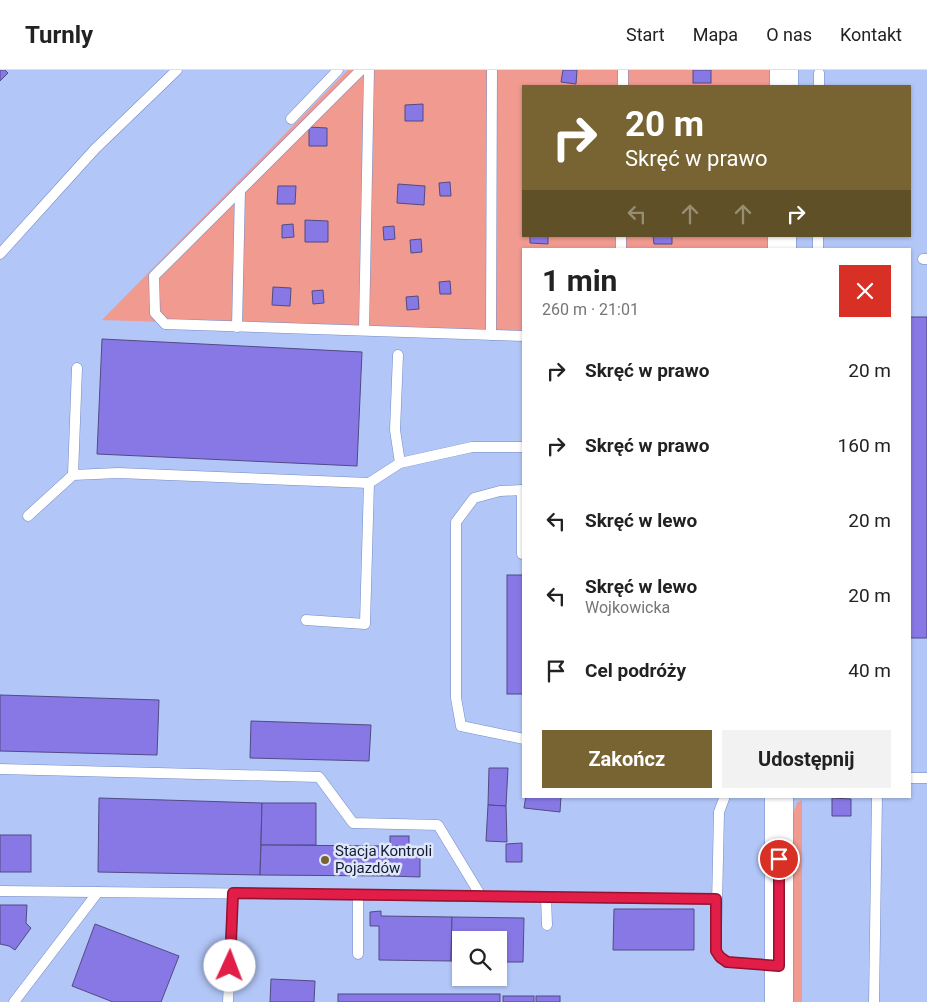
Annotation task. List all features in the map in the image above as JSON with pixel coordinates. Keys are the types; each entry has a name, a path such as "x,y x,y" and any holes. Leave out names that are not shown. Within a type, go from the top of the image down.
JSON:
{"street":[{"path":"784,70 784,85"},
{"path":"779,798 779,1002"}],"lane":[{"path":"0,254 95,149 177,70"},
{"path":"291,119 338,70"},
{"path":"361,70 154,276 155,313 165,324 522,336"},
{"path":"364,330 369,70"},
{"path":"491,335 492,70"},
{"path":"623,70 623,85"},
{"path":"819,74 819,85"},
{"path":"237,326 240,190"},
{"path":"398,355 395,430 400,463"},
{"path":"72,475 77,368"},
{"path":"28,516 72,475 118,473 369,484 400,463 472,447 522,447"},
{"path":"306,620 365,624 369,484"},
{"path":"522,492 500,491 474,498 456,522 456,698 461,726 522,739"},
{"path":"0,769 320,777 353,823 438,825 481,896"},
{"path":"911,778 927,778"},
{"path":"724,798 719,812 716,951 727,962 779,966"},
{"path":"874,1002 877,798"},
{"path":"0,891 716,899"},
{"path":"14,1002 98,892"},
{"path":"228,1002 233,893"},
{"path":"358,895 358,954"},
{"path":"546,897 547,924"}],"shaded area":[{"path":"348,70 770,70 770,85 522,85 522,237 768,237 768,248 522,248 522,333 102,320"},
{"path":"802,800 802,1002 793,1002 793,814 797,803"}],"building":[{"path":"0,70 5,70 8,73 0,81"},
{"path":"563,70 577,70 576,84 561,82"},
{"path":"693,70 711,70 711,83 693,83"},
{"path":"423,104 423,121 405,121 405,105"},
{"path":"309,127 327,128 327,146 309,146"},
{"path":"450,182 451,196 440,196 439,183"},
{"path":"398,184 425,186 424,205 397,203"},
{"path":"278,186 296,186 295,204 277,204"},
{"path":"305,220 328,221 328,242 305,242"},
{"path":"293,224 294,237 282,238 282,225"},
{"path":"394,226 395,239 384,240 383,227"},
{"path":"530,237 548,237 548,244 530,243"},
{"path":"653,237 672,237 672,244 654,244"},
{"path":"421,239 422,252 411,253 410,240"},
{"path":"450,281 451,294 440,294 439,282"},
{"path":"273,287 291,288 290,306 272,305"},
{"path":"323,290 324,303 313,304 312,291"},
{"path":"418,296 419,309 407,310 406,297"},
{"path":"911,317 927,317 927,638 911,638"},
{"path":"102,339 362,352 357,466 97,454"},
{"path":"507,575 522,575 522,694 507,694"},
{"path":"0,695 159,700 157,755 0,751"},
{"path":"251,721 371,725 369,761 250,758"},
{"path":"489,768 508,768 506,806 488,805"},
{"path":"99,798 262,803 260,875 98,872"},
{"path":"526,798 561,798 560,812 524,808"},
{"path":"832,798 851,799 851,816 832,816"},
{"path":"262,803 316,803 316,845 261,845"},
{"path":"488,805 506,806 507,842 486,841"},
{"path":"0,835 31,835 31,872 0,872"},
{"path":"390,836 409,836 409,846 390,846"},
{"path":"522,843 522,862 506,862 506,844"},
{"name":"Stacja Kontroli Pojazdów","path":"261,845 389,846 389,876 260,875"},
{"path":"389,846 420,847 420,877 389,876"},
{"path":"0,905 27,905 26,923 31,928 15,950 0,944"},
{"path":"614,909 694,909 694,950 613,950"},
{"path":"381,911 381,916 452,917 451,961 379,960 379,926 370,926 370,912"},
{"path":"452,917 524,918 523,962 507,962 507,931 452,931 451,961"},
{"path":"95,924 179,956 161,1002 113,1002 72,986"},
{"path":"271,979 315,981 314,1002 270,1002"},
{"path":"338,994 500,994 500,1002 338,1002"},
{"path":"503,996 534,996 534,1002 503,1002"},
{"path":"536,996 560,996 560,1002 536,1002"}],"place":[{"name":"Stacja Kontroli Pojazdów","path":"325,860"}],"route":[{"path":"230,966 233,893 716,899 716,951 720,957 727,962 779,966 779,859"}]}
